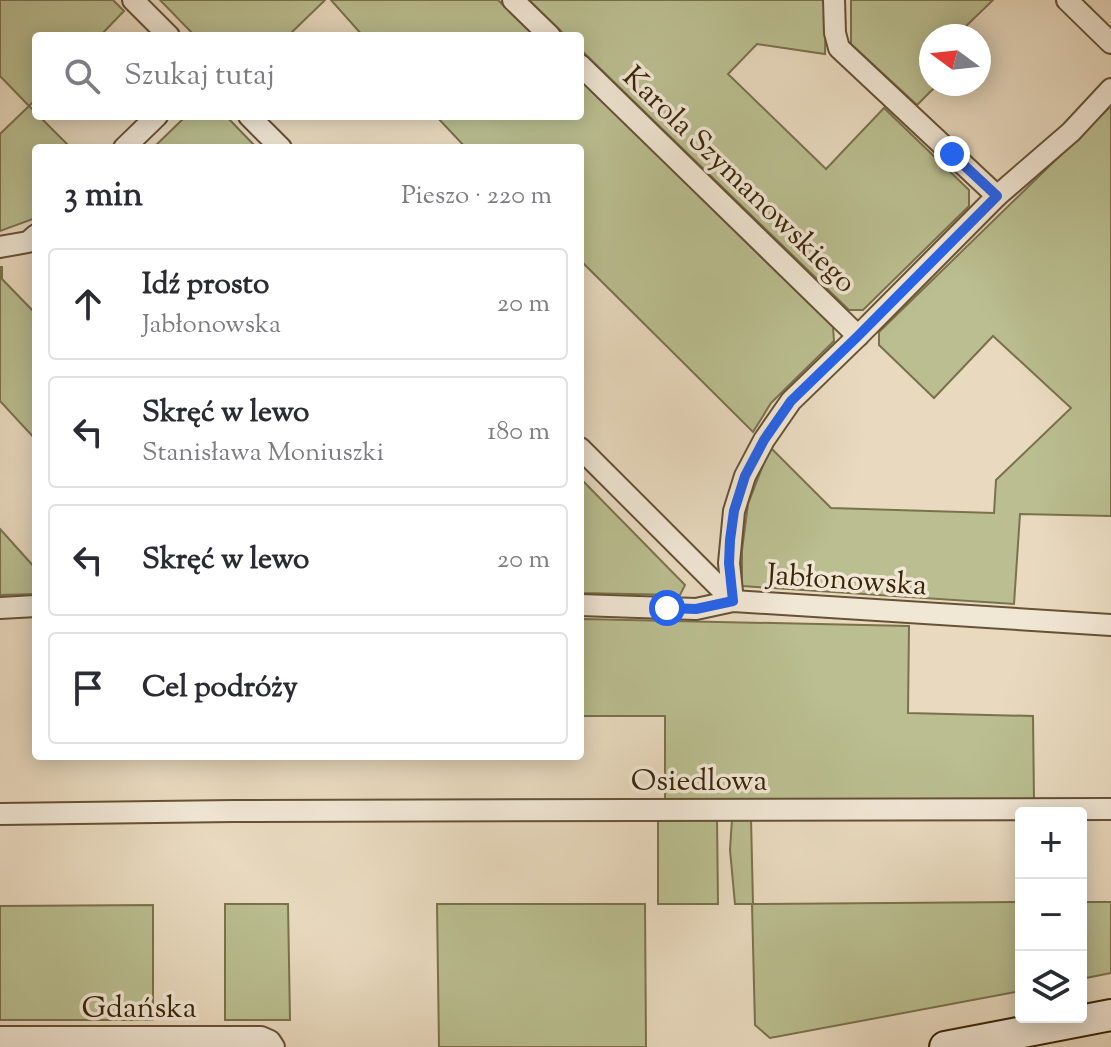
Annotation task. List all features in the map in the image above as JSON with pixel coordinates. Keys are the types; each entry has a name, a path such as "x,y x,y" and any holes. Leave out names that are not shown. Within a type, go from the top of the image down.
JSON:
{"street":[{"path":"133,0 165,32"},
{"path":"513,0 546,32"},
{"path":"834,0 835,33 839,48 997,196"},
{"path":"1067,0 1111,43"},
{"name":"Karola Szymanowskiego","path":"584,69 858,336"},
{"path":"733,601 729,563 734,511 745,476 764,440 791,401 997,196 1071,132 1111,89"},
{"path":"128,144 153,120"},
{"path":"253,120 277,144"},
{"path":"0,247 32,238"},
{"path":"584,452 733,601"},
{"name":"Jabłonowska","path":"584,605 696,609 733,601 1111,625"},
{"path":"0,608 32,606"},
{"name":"Osiedlowa","path":"0,814 1111,809"},
{"path":"945,1047 1111,1015"},
{"name":"Gdańska","path":"0,1037 261,1037 274,1047"}],"green space":[{"path":"0,0 113,0 124,11 104,32 32,32 32,103 29,106 0,76"},
{"path":"160,0 325,0 292,32 191,32"},
{"path":"331,0 498,0 531,32 359,32"},
{"path":"529,0 826,0 825,54 757,44 728,74 826,169 884,108 969,190 969,206 863,310 849,310 584,53 584,32 562,32"},
{"path":"851,0 993,0 968,24 919,24 919,96 926,96 917,105 851,44"},
{"path":"584,84 833,327 834,341 771,403 753,432 584,264 584,144 462,144 440,120 584,120"},
{"path":"29,106 32,120 43,120 67,144 32,144 32,219 0,231 0,134"},
{"path":"1111,106 1111,516 1020,514 1014,604 742,586 742,550 748,504 770,447 831,508 994,513 996,480 1071,408 993,336 934,398 879,345 879,332"},
{"path":"182,120 230,120 253,144 157,144"},
{"path":"2,267 2,279 32,310 32,436 0,401"},
{"path":"584,482 685,585 680,595 584,593"},
{"path":"0,529 32,565 32,594 0,595"},
{"path":"584,619 909,626 908,713 1033,716 1034,801 665,803 665,716 584,716"},
{"path":"751,818 753,904 1015,902 1015,992 770,1038 755,1025 752,904 735,904 730,850 732,819"},
{"path":"717,819 718,904 658,904 658,821"},
{"path":"1087,902 1111,902 1111,973 1087,978"},
{"path":"225,904 288,904 290,1020 225,1020"},
{"path":"437,904 645,904 646,1047 439,1047"},
{"path":"153,905 153,1020 0,1020 0,906"}],"route":[{"path":"667,608 696,609 733,601 729,563 734,511 745,476 764,440 791,401 997,196 952,154"}]}
